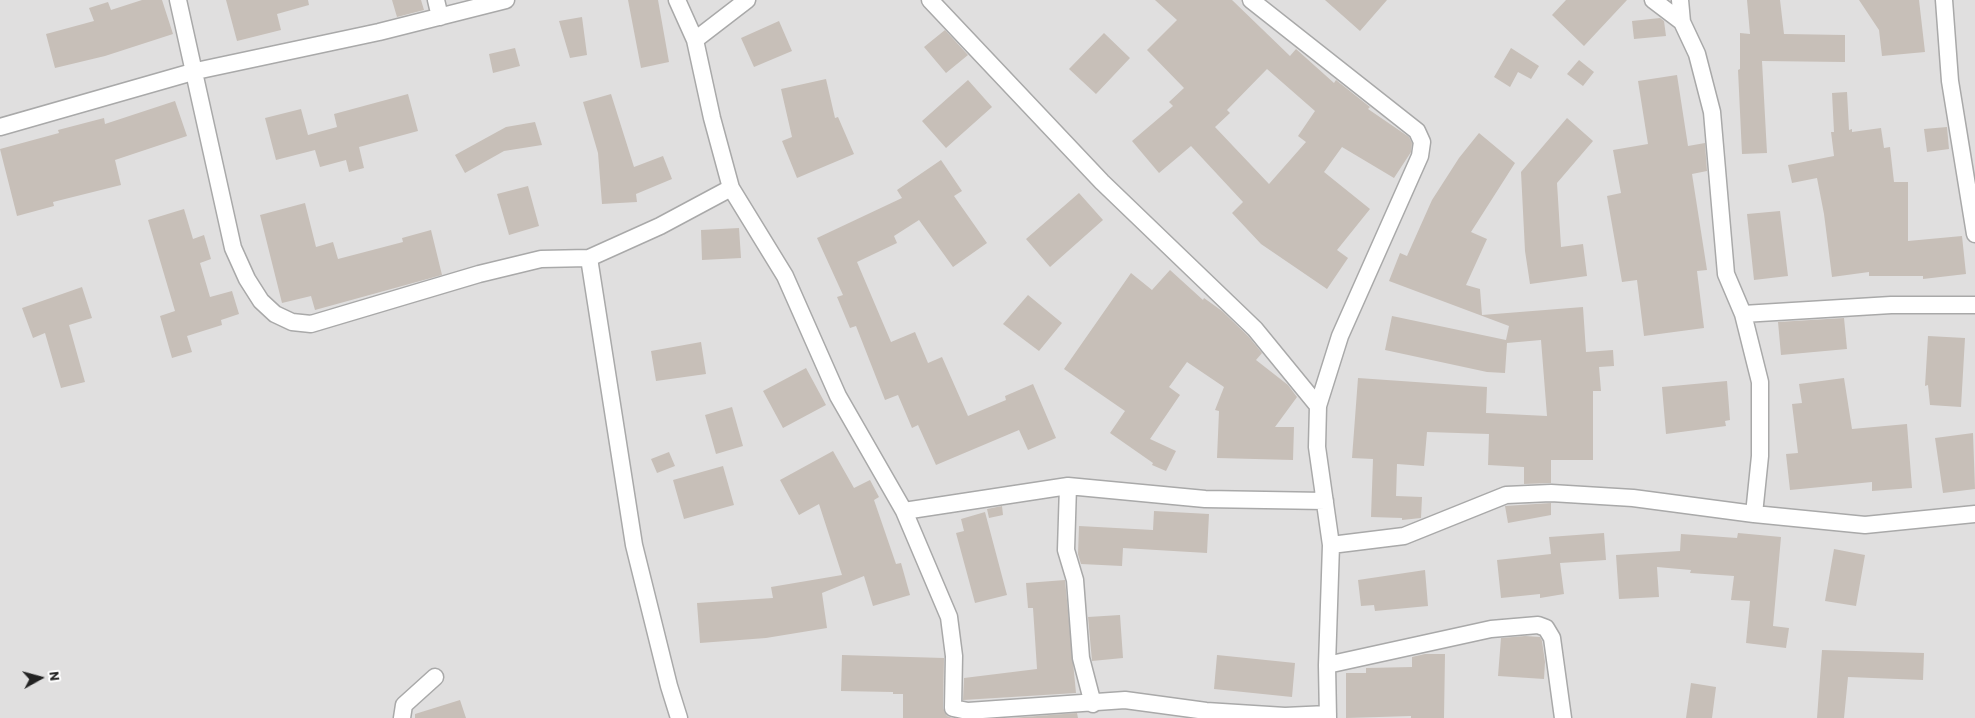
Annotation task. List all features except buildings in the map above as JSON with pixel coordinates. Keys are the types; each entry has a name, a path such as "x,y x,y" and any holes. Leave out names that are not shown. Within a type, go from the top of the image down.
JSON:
{"street":[{"path":"178,0 196,71 233,248 247,279 261,301 275,314 292,322 311,324 514,265 541,259 589,258 660,226 731,188"},
{"path":"436,0 440,17"},
{"path":"0,126 196,71 379,32 506,0"},
{"path":"677,0 695,40 712,118 731,188 785,276 838,396 904,511 949,617 954,656 953,708 968,711 1092,704 1125,700 1206,711 1285,716 1328,716 1327,665 1331,545 1317,447 1318,406 1340,336 1420,156 1422,142 1417,131 1251,0"},
{"path":"695,40 747,0"},
{"path":"930,0 1102,182 1255,329 1318,406"},
{"path":"1652,0 1682,22"},
{"path":"1680,0 1682,22 1697,54 1712,112 1726,274 1743,314 1760,382 1760,456 1754,514"},
{"path":"1944,0 1950,81 1975,234"},
{"path":"589,258 634,545 669,686 679,718"},
{"path":"1743,314 1891,305 1975,305"},
{"path":"904,511 1068,486 1205,498 1325,501"},
{"path":"1068,486 1066,550 1075,580 1081,658 1092,704"},
{"path":"1331,545 1404,536 1506,495 1551,493 1633,498 1754,514 1866,525 1975,514"},
{"path":"1327,665 1491,629 1538,625 1546,628 1552,638 1563,718"},
{"path":"402,718 404,705 435,677"}],"shaded area":[{"path":"0,0 1975,0 1975,718 0,718"}]}
